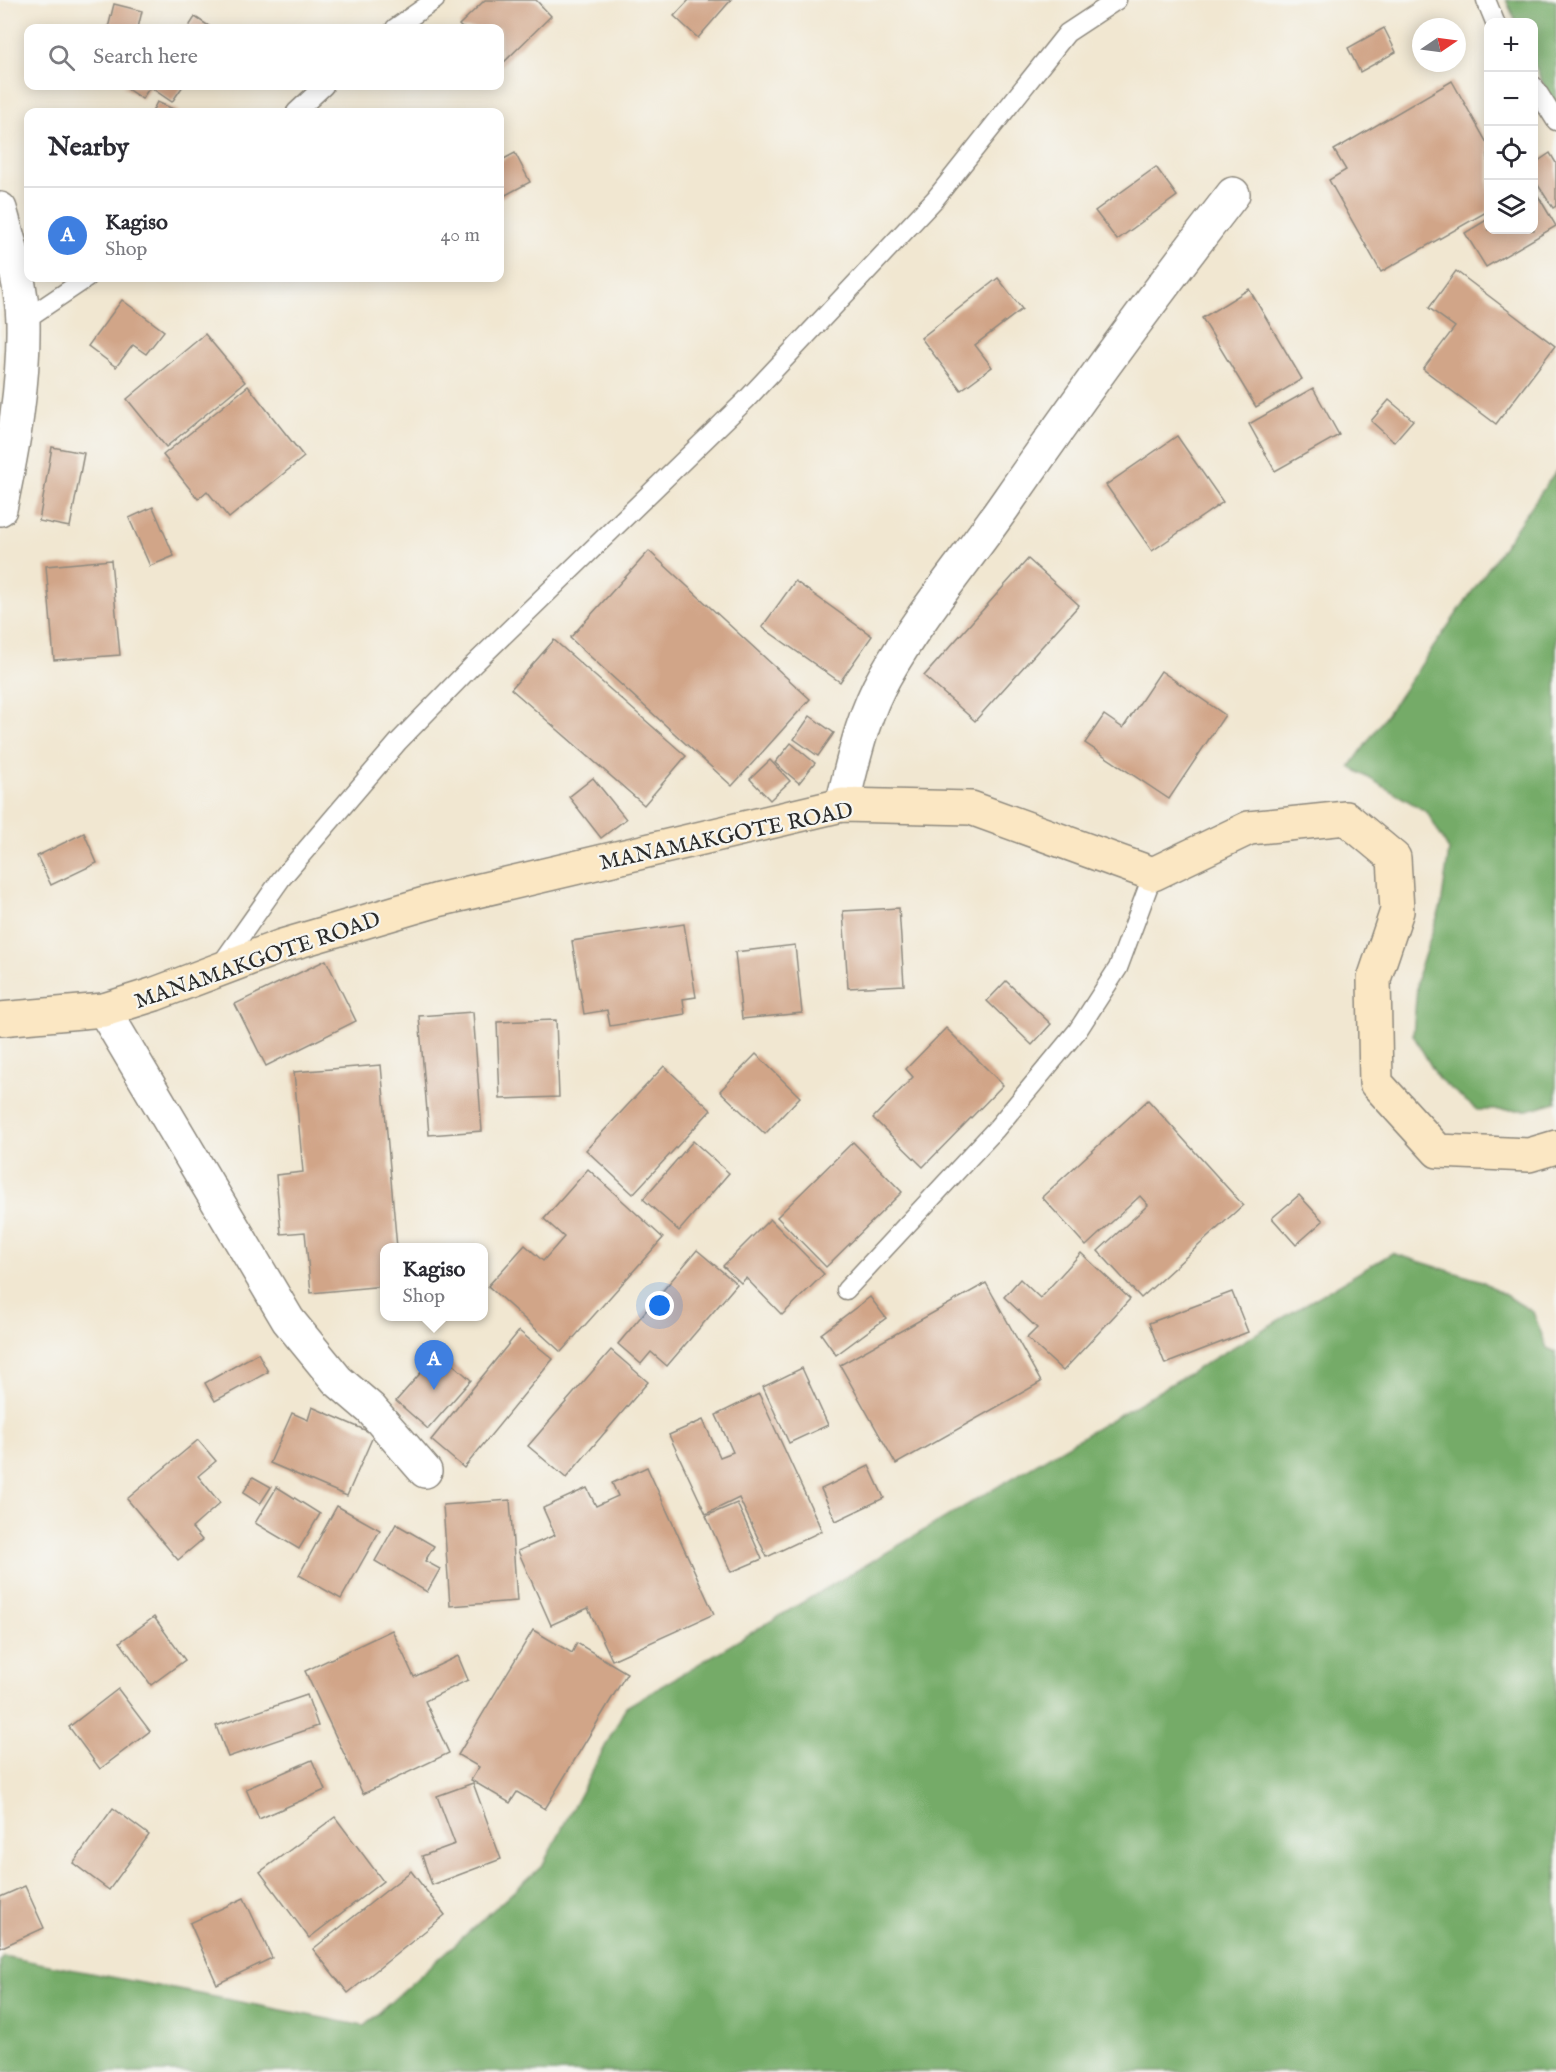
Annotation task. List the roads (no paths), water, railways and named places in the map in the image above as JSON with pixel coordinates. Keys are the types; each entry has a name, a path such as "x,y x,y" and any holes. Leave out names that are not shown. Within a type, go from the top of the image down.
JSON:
{"street":[{"path":"842,805 860,736 884,678 919,622 1117,348 1233,194"},
{"path":"0,209 10,246 23,321 16,434 0,509"},
{"name":"MANAMAKGOTE ROAD","path":"0,1019 104,1010 215,973 282,946 438,900 842,805 970,808 1153,874"},
{"path":"1153,874 1249,828 1346,818 1394,858 1397,911 1374,979 1376,1083 1438,1150 1529,1155 1556,1147"},
{"path":"104,1010 288,1320 337,1380 371,1409 425,1471"}],"lane":[{"path":"401,24 435,0"},
{"path":"215,973 281,879 398,742 472,666 754,392 935,199 1067,33 1117,0"},
{"path":"1486,0 1493,18"},
{"path":"300,108 320,90"},
{"path":"1538,93 1556,120"},
{"path":"23,321 81,282"},
{"path":"846,1290 996,1129 1078,1030 1118,968 1153,874"}],"place":[{"name":"Kagiso","path":"434,1390"}]}
